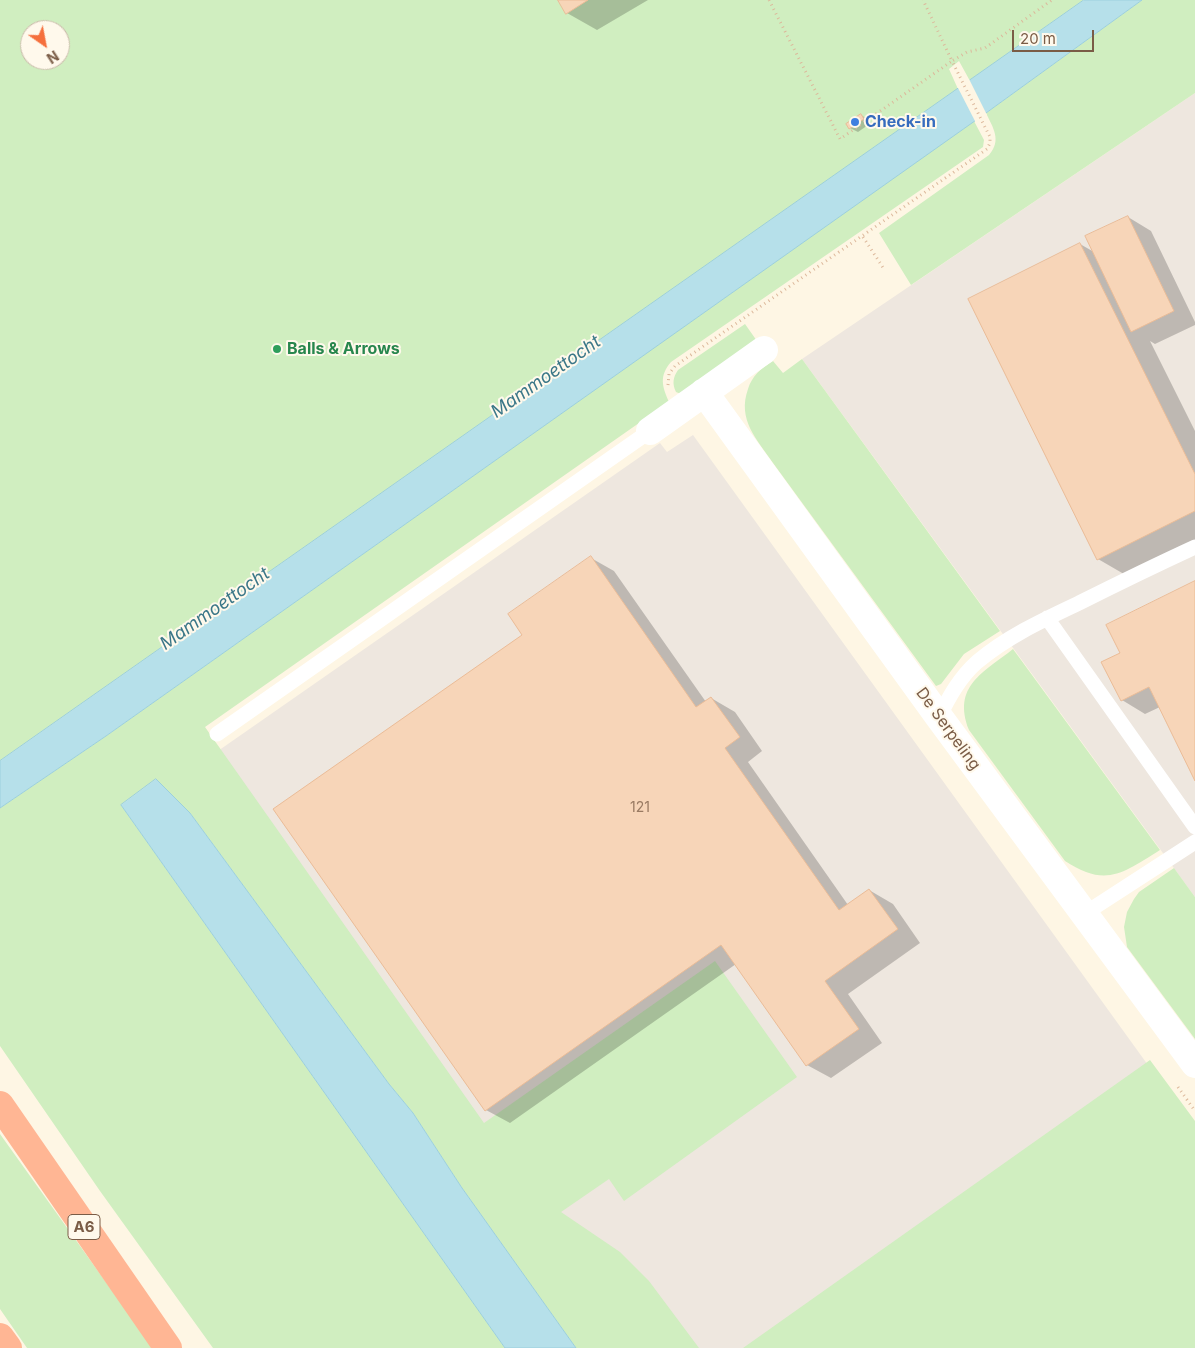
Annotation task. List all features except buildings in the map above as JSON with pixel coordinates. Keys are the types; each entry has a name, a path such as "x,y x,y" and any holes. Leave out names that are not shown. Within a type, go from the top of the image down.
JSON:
{"highway":[{"name":"A6","path":"0,1105 168,1348"},
{"path":"0,1337 8,1348"}],"street":[{"path":"650,430 764,350"},
{"name":"De Serpeling","path":"704,392 939,718 1195,1064"}],"lane":[{"path":"218,734 650,430"},
{"path":"939,718 952,690 977,662 1007,640 1047,618 1195,547"},
{"path":"1047,618 1195,827"},
{"path":"1084,914 1195,842"}],"path":[{"path":"769,0 840,139 967,52 984,48 1052,0"},
{"path":"682,408 669,388 669,374 675,366 985,151 990,143 990,137 923,0"},
{"path":"863,237 884,269"}],"shaded area":[{"path":"1195,93 1195,897 802,359"},
{"path":"693,435 1153,1072 758,1348 664,1348 500,1185 205,760 660,443 667,452"}],"green space":[{"name":"Balls & Arrows","path":"0,0 1084,0 970,81 959,61 949,69 958,89 0,761"},
{"path":"1142,0 1195,0 1195,93 911,285 879,233 989,155 993,150 996,139 986,113"},
{"path":"974,121 984,140 983,147 671,362 663,377 669,402 205,727 484,1123 715,961 797,1077 624,1201 609,1179 561,1212 620,1252 649,1281 699,1348 576,1348 462,1188 413,1113 389,1084 190,813 156,779 121,805 505,1348 213,1348 100,1191 0,1046 0,808 106,736"},
{"path":"745,324 757,341 681,394 676,392 674,381 678,370"},
{"path":"802,359 1000,631 964,654 941,684 936,686 750,429 745,410 745,400 750,384 755,376 773,361 783,373"},
{"path":"1013,649 1160,850 1124,871 1114,874 1092,874 1065,861 969,730 964,702 968,691 981,674"},
{"path":"1174,868 1195,897 1195,1039 1127,947 1124,927 1127,912 1139,892"},
{"path":"1150,1060 1195,1121 1195,1348 743,1348"},
{"path":"0,1134 153,1348 27,1348 0,1309"}],"water":[{"path":"1084,0 1142,0 986,113 106,736 0,808 0,761"},
{"path":"156,779 190,813 389,1084 413,1113 462,1188 576,1348 505,1348 121,805"}],"pier":[{"path":"969,79 987,115 976,123 957,86"}],"place":[{"name":"Check-in","path":"855,122"},
{"name":"Balls & Arrows","path":"277,349"}],"water label":[{"name":"Mammoettocht","path":"546,377"},
{"name":"Mammoettocht","path":"215,609"}]}
